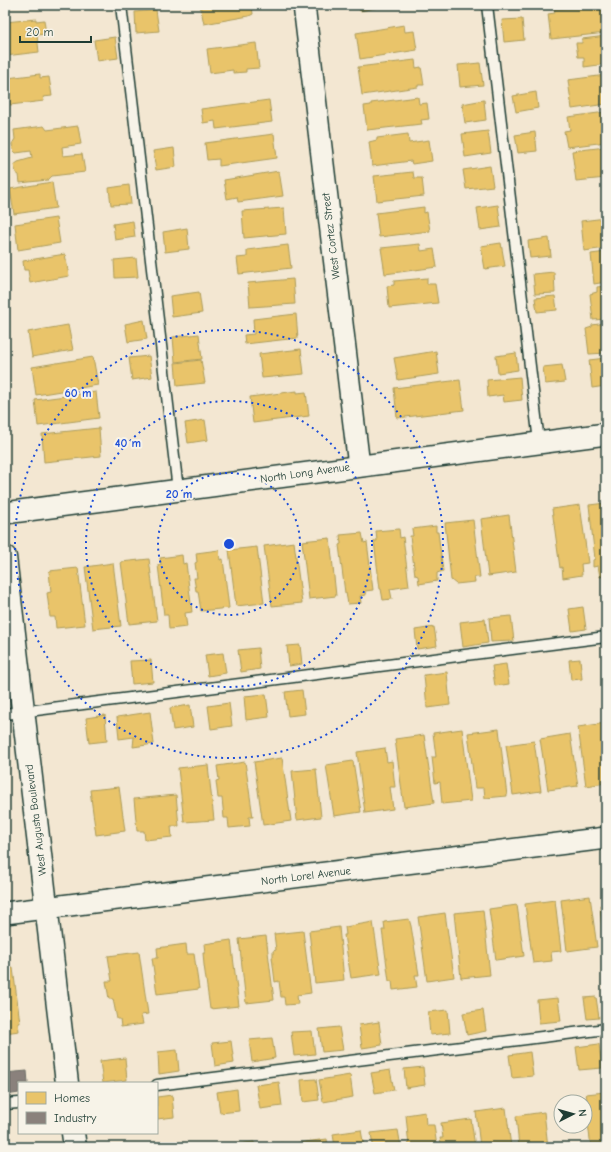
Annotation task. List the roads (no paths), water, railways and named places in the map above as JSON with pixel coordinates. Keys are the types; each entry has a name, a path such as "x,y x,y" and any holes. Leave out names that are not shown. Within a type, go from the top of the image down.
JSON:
{"street":[{"name":"West Cortez Street","path":"304,5 359,466"},
{"name":"North Long Avenue","path":"5,513 606,434"},
{"name":"West Augusta Boulevard","path":"5,557 14,712 47,908 67,1082"},
{"name":"North Lorel Avenue","path":"5,913 606,838"},
{"path":"73,1134 75,1147"}],"lane":[{"path":"121,5 178,490"},
{"path":"487,5 539,442"},
{"path":"14,712 606,637"},
{"path":"158,1085 606,1029"},
{"path":"5,1104 18,1103"}]}
